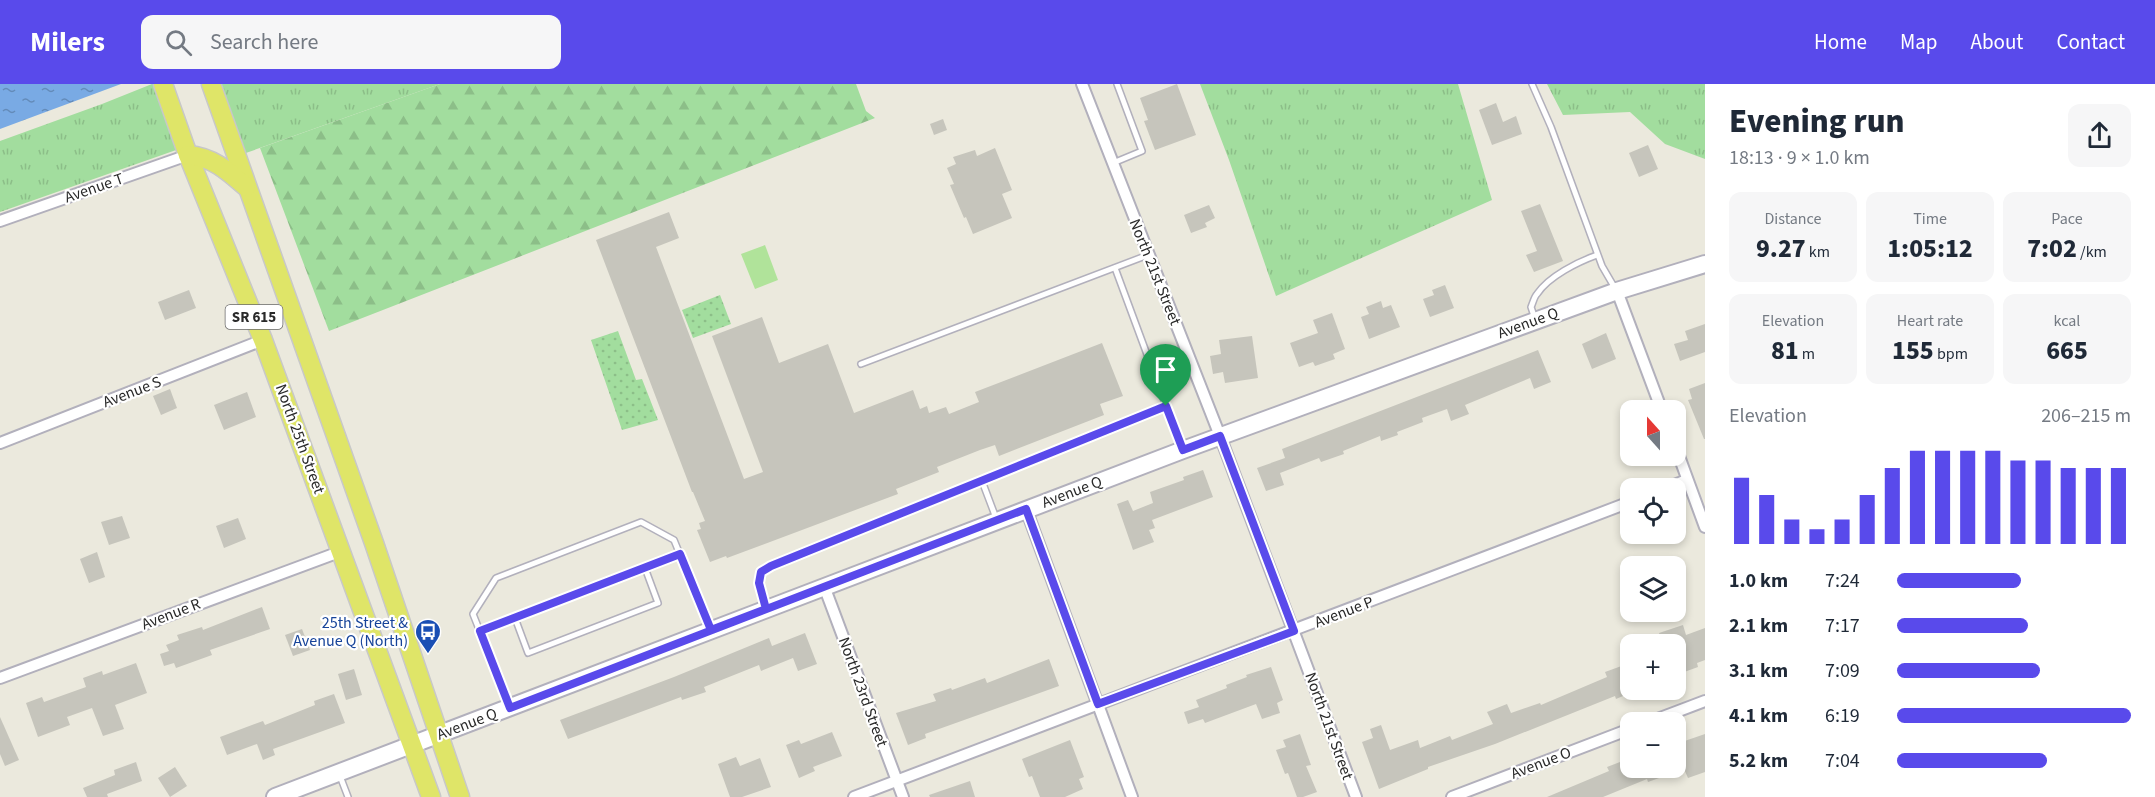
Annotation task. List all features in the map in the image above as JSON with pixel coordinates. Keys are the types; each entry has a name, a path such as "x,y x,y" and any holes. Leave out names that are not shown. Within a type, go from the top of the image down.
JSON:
{"main road":[{"name":"North 25th Street","path":"163,84 188,155 263,340 432,797"},
{"name":"North 25th Street","path":"211,84 374,543 460,797"},
{"path":"188,155 201,156 217,162 247,189"}],"street":[{"name":"North 21st Street","path":"1082,84 1220,436 1356,797"},
{"name":"Avenue T","path":"0,220 188,155"},
{"name":"Avenue Q","path":"275,797 1220,436 1617,291 1705,264"},
{"path":"1617,291 1658,400"},
{"name":"Avenue S","path":"0,443 263,340"},
{"path":"1682,466 1705,527"},
{"name":"Avenue P","path":"854,797 1620,506"},
{"path":"1026,509 1132,797"},
{"name":"Avenue R","path":"0,678 342,551"},
{"name":"North 23rd Street","path":"824,586 903,797"},
{"path":"1676,712 1705,701"},
{"name":"Avenue O","path":"1452,797 1620,733"}],"lane":[{"path":"1112,163 1142,151 1117,84"},
{"path":"1532,84 1551,127 1597,255 1617,291"},
{"path":"861,364 1148,255"},
{"path":"1536,320 1531,307 1537,294 1556,276 1581,261 1597,255"},
{"path":"1115,268 1183,450"},
{"path":"766,609 759,583 761,572 771,566 1166,406"},
{"path":"982,481 997,520"},
{"path":"510,708 473,614 496,578 641,522 674,540 711,630"},
{"path":"480,631 680,554"},
{"path":"515,618 528,653 561,641 658,603 645,568"},
{"path":"339,772 348,797"}],"green space":[{"path":"155,84 179,149 0,212 0,141"},
{"path":"219,84 440,84 243,154"},
{"path":"440,84 856,84 866,111 875,118 329,331 260,148"},
{"path":"1200,84 1458,84 1492,200 1276,296"},
{"path":"1547,84 1705,84 1705,159 1665,144 1630,112 1563,115"},
{"path":"765,245 778,280 755,289 741,254"},
{"path":"720,295 731,324 693,338 682,310"},
{"path":"618,331 636,380 642,379 658,420 622,430 591,340"}],"water":[{"path":"0,84 121,84 0,129"}],"building":[{"path":"1177,84 1196,135 1155,150 1144,121 1148,120 1140,98"},
{"path":"1496,103 1503,122 1516,116 1522,134 1492,145 1479,110"},
{"path":"943,119 947,130 934,135 930,124"},
{"path":"1648,145 1658,169 1639,177 1629,153"},
{"path":"995,148 1012,190 1002,194 1012,218 973,234 950,185 954,184 947,168 956,164 953,157 975,150 977,156"},
{"path":"1540,204 1563,261 1534,272 1526,255 1537,251 1521,211"},
{"path":"1209,205 1215,218 1205,223 1207,227 1191,233 1184,215"},
{"path":"669,212 679,238 656,247 744,479 763,472 712,336 762,317 779,363 828,344 854,413 913,390 920,409 927,406 929,413 946,407 949,414 979,402 975,392 1102,343 1123,396 1100,404 1104,415 999,456 995,445 980,450 937,467 939,472 896,489 898,494 727,558 726,556 710,562 697,530 701,529 699,523 705,521 596,240"},
{"path":"1445,285 1454,308 1430,317 1423,299 1434,295 1432,290"},
{"path":"189,290 196,308 165,320 158,302"},
{"path":"1381,301 1383,308 1391,305 1400,327 1369,339 1361,317 1369,314 1366,307"},
{"path":"1332,313 1345,349 1333,354 1335,359 1315,366 1313,362 1299,367 1290,343 1318,333 1313,320"},
{"path":"1705,324 1705,352 1680,361 1674,344 1688,340 1685,331"},
{"path":"1606,333 1616,359 1592,369 1582,344"},
{"path":"1252,336 1258,378 1225,383 1223,372 1213,374 1210,356 1221,354 1219,340"},
{"path":"1538,350 1551,382 1534,389 1530,378 1465,405 1469,414 1451,421 1447,409 1422,418 1423,422 1397,432 1398,435 1381,441 1380,436 1343,451 1344,454 1321,462 1319,458 1280,473 1284,485 1266,491 1257,468 1285,458 1282,449"},
{"path":"1705,383 1704,439 1688,400 1692,399 1689,389"},
{"path":"170,389 177,408 161,415 153,396"},
{"path":"247,392 256,417 224,430 214,405"},
{"path":"1203,470 1213,497 1152,520 1155,528 1149,530 1154,542 1133,550 1117,504 1128,500 1133,511 1153,503 1150,492 1184,480 1183,477"},
{"path":"122,516 130,538 109,545 101,522"},
{"path":"238,518 246,539 224,548 216,526"},
{"path":"97,552 105,577 89,583 80,559"},
{"path":"262,607 270,629 210,650 212,655 176,668 174,663 164,666 160,654 169,651 166,645 179,640 177,635 202,627 203,630"},
{"path":"1683,625 1686,634 1659,634"},
{"path":"1705,628 1705,660 1697,663 1698,667 1686,671 1686,635"},
{"path":"302,629 310,650 293,656 285,635"},
{"path":"805,633 817,664 798,671 793,658 761,671 759,665 704,687 706,692 682,700 681,697 568,739 560,720 769,638 772,646"},
{"path":"1049,659 1059,686 925,734 926,738 908,745 896,713 936,701 933,694 985,678 987,683"},
{"path":"136,663 147,693 115,705 124,729 103,736 92,708 67,717 70,725 38,737 26,703 42,697 44,702 86,687 83,678 102,671 103,675"},
{"path":"1271,667 1283,700 1277,703 1280,713 1262,719 1256,704 1205,723 1203,719 1188,724 1184,712 1199,707 1196,700 1227,688 1226,685 1247,677 1246,675"},
{"path":"1620,667 1620,697 1616,699 1615,696 1495,744 1428,767 1428,769 1379,789 1362,742 1373,738 1370,729 1381,725 1390,750 1418,740 1420,748 1450,736 1452,740 1493,724 1487,712 1507,704 1511,713 1540,703 1541,705 1607,677 1605,672"},
{"path":"354,669 362,695 346,700 338,674"},
{"path":"334,694 345,723 273,749 275,755 263,760 257,744 227,755 220,737 263,721 265,725 315,705 314,701"},
{"path":"0,717 19,760 5,766 0,754"},
{"path":"832,732 842,756 813,767 815,771 799,778 786,745 799,740 801,744"},
{"path":"1300,734 1311,765 1306,766 1317,792 1297,797 1276,750 1286,747 1283,740"},
{"path":"1705,734 1705,772 1688,778 1686,774 1686,741"},
{"path":"1070,740 1084,777 1079,779 1083,789 1065,797 1040,797 1022,759"},
{"path":"736,757 740,766 760,758 771,787 742,797 730,797 718,764"},
{"path":"136,762 142,781 107,794 108,797 87,797 83,788 115,775 114,770"},
{"path":"1620,762 1620,778 1659,778 1648,782 1647,779 1603,797 1547,797 1609,771 1607,767"},
{"path":"175,767 187,786 170,797 158,778"},
{"path":"970,781 975,797 930,797 929,795"}],"place":[{"name":"25th Street & Avenue Q (North)","path":"428,655"}],"route":[{"path":"1166,406 1183,450 1220,436 1294,631 1098,704 1026,509 510,708 480,631 680,554 711,630 766,609 759,583 761,572 771,566 1166,406"}]}
